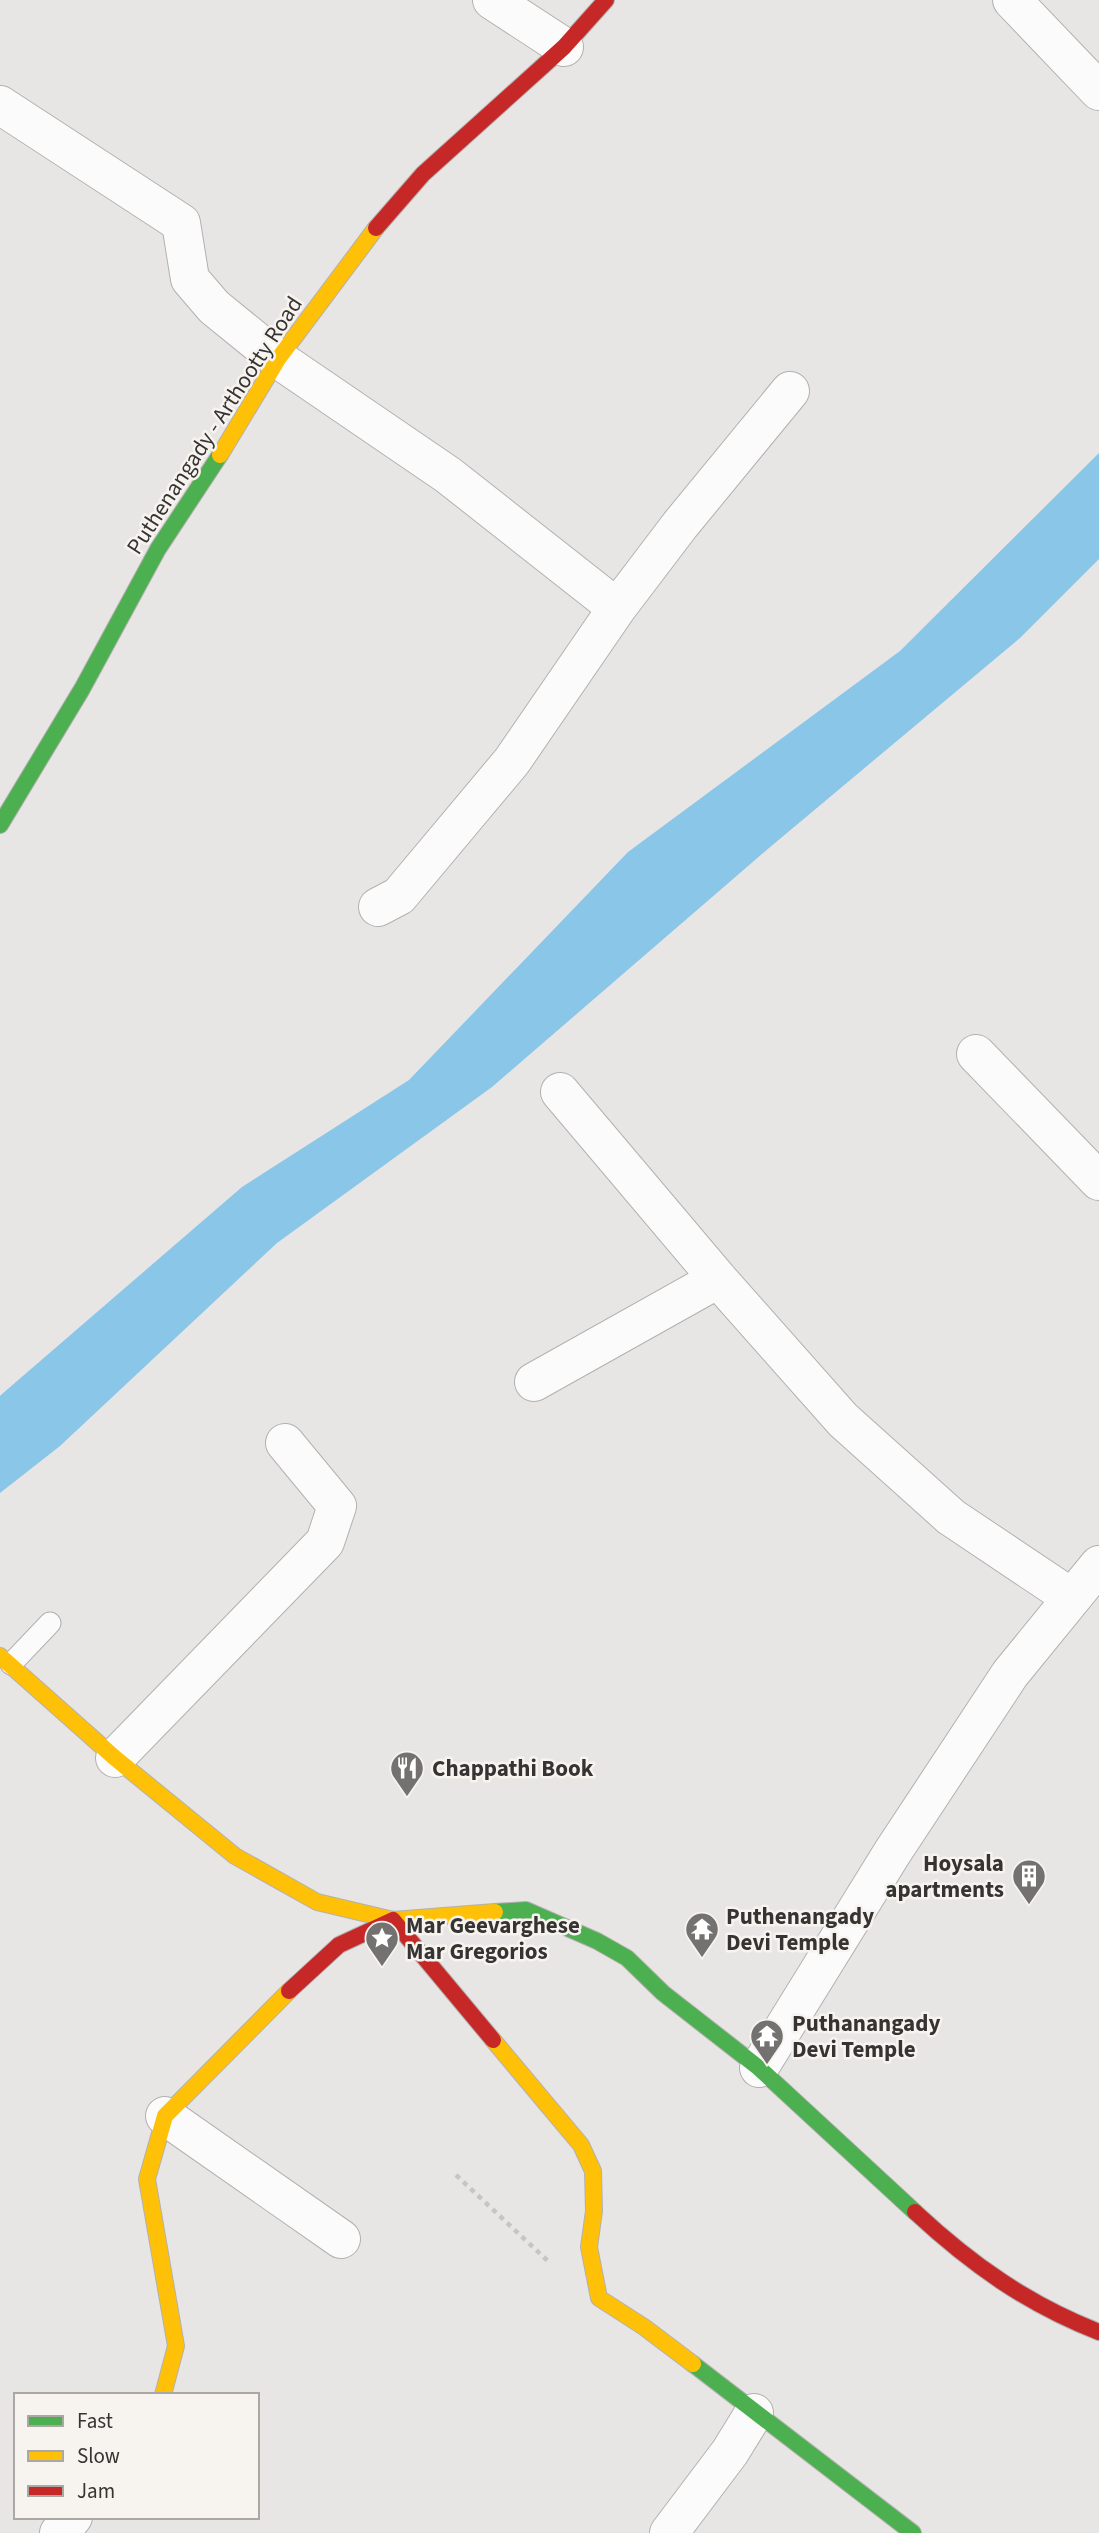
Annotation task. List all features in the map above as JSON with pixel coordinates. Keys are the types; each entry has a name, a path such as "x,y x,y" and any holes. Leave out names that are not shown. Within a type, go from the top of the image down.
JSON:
{"main road":[{"name":"Puthenangady - Arthootty Road","path":"0,825 82,689 158,549 229,441 278,359 373,231 423,174 564,47 606,0"},
{"path":"6,1660 115,1758 234,1856 317,1902 393,1920 526,1910 597,1941 627,1958 663,1993 760,2067 957,2251 1013,2289 1068,2320 1099,2332"},
{"path":"164,2393 176,2346 147,2179 165,2116 269,2010 338,1945 393,1920"},
{"path":"393,1920 581,2145 593,2171 594,2211 589,2247 599,2298 644,2327 913,2533"}],"street":[{"path":"492,0 564,47"},
{"path":"1012,0 1099,91"},
{"path":"0,105 181,223 190,279 214,307 278,359 448,475 617,608"},
{"path":"379,907 399,896 512,761 617,608 680,525 790,391"},
{"path":"976,1054 1099,1181"},
{"path":"560,1092 718,1279 852,1429 951,1517 1072,1598"},
{"path":"534,1382 718,1279"},
{"path":"115,1758 325,1542 337,1506 285,1443"},
{"path":"760,2067 892,1853 1010,1674 1099,1565"},
{"path":"165,2116 341,2239"},
{"path":"669,2533 730,2452 754,2413"},
{"path":"59,2533 71,2519"}],"lane":[{"path":"6,1660 50,1623"}],"path":[{"path":"456,2175 544,2258 599,2298"}],"water":[{"path":"1099,453 1099,559 1020,638 769,848 492,1087 277,1243 60,1446 0,1493 2,1394 242,1187 409,1080 628,852 900,651"}],"traffic: fast":[{"path":"0,825 82,689 158,549 220,455"},
{"path":"495,1912 526,1910 597,1941 627,1958 663,1993 759,2068 915,2212"},
{"path":"693,2364 913,2533"}],"traffic: slow":[{"path":"220,455 278,359 376,228"},
{"path":"0,1656 115,1758 235,1856 317,1902 393,1920 495,1912"},
{"path":"164,2393 176,2346 147,2179 165,2116 289,1991"},
{"path":"493,2040 581,2145 593,2171 594,2211 589,2247 599,2298 644,2327 693,2364"}],"traffic: jam":[{"path":"376,228 423,174 564,47 606,0"},
{"path":"289,1991 339,1945 393,1920 493,2040"},
{"path":"915,2212 957,2249 1001,2281 1048,2309 1099,2332"}],"place":[{"name":"Chappathi Book","path":"407,1798"},
{"name":"Hoysala apartments","path":"1029,1906"},
{"name":"Puthenangady Devi Temple","path":"702,1959"},
{"name":"Mar Geevarghese Mar Gregorios","path":"382,1968"},
{"name":"Puthanangady Devi Temple","path":"767,2066"}]}
